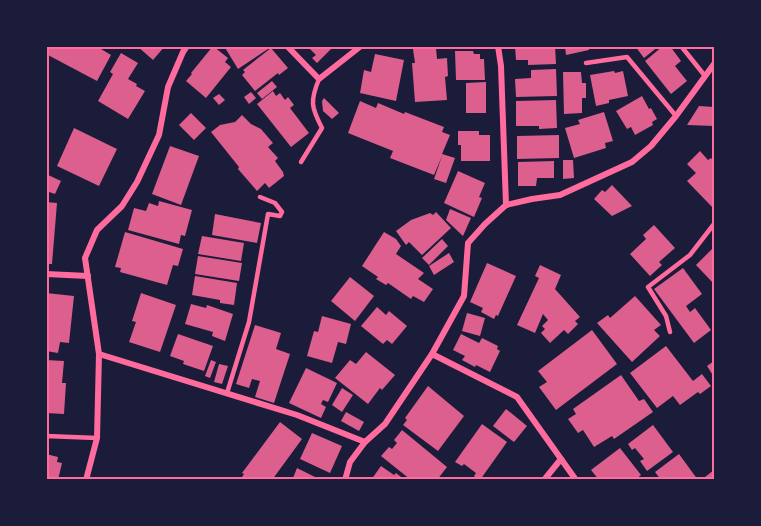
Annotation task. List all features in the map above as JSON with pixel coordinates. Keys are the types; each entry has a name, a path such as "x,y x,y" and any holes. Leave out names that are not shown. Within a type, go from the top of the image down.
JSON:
{"street":[{"path":"86,480 97,438 99,354 86,258 97,230 122,206 137,182 159,135 168,87 187,46"},
{"path":"286,46 319,79 361,46"},
{"path":"498,46 501,66 506,205"},
{"path":"345,480 350,462 365,442 385,424 432,354 464,296 468,243 506,205 560,195 632,162 651,146 714,64"},
{"path":"46,274 88,276"},
{"path":"99,354 297,415 365,442"},
{"path":"432,354 517,398 576,480"},
{"path":"544,480 561,459"}],"lane":[{"path":"681,46 705,76"},
{"path":"586,63 627,57 676,116"},
{"path":"301,162 322,128 314,113 312,95 319,79"},
{"path":"227,393 249,322 268,214 280,216 282,212 274,203 260,196"},
{"path":"670,332 666,316 648,287 690,255 714,224"},
{"path":"46,436 97,438"}],"building":[{"path":"49,46 96,46 111,55 97,81 46,54"},
{"path":"137,46 165,46 153,60"},
{"path":"213,46 228,58 225,62 231,67 206,98 186,81"},
{"path":"224,46 266,46 268,49 238,69"},
{"path":"307,46 334,46 317,63 312,58 316,55"},
{"path":"515,46 555,46 556,64 528,65 528,60 516,60"},
{"path":"565,46 589,46 589,50 566,55"},
{"path":"635,46 659,46 644,58"},
{"path":"663,46 670,46 681,61 675,66 687,81 671,94 645,61"},
{"path":"271,48 288,68 255,91 242,75 245,72 243,70"},
{"path":"436,48 437,59 447,58 448,76 445,77 447,100 415,102 413,49"},
{"path":"455,51 473,51 474,54 480,54 480,59 484,59 485,80 456,80"},
{"path":"121,53 138,63 128,79 145,91 128,119 98,101 113,74 110,72"},
{"path":"375,54 404,60 396,101 360,93 364,70 371,72"},
{"path":"556,69 557,96 516,97 515,79 531,78 531,70"},
{"path":"614,71 615,73 623,71 628,96 609,100 609,103 596,106 590,75"},
{"path":"563,72 581,72 582,83 586,83 586,98 582,98 582,113 564,114"},
{"path":"272,81 277,87 262,99 257,93"},
{"path":"486,82 486,113 466,113 466,83"},
{"path":"273,91 276,96 280,93 285,100 288,97 294,105 290,108 309,133 291,147 257,104"},
{"path":"251,92 256,98 249,104 244,97"},
{"path":"219,94 225,100 219,105 213,98"},
{"path":"642,96 657,119 652,122 653,125 635,135 631,127 627,129 616,111"},
{"path":"324,98 339,113 332,119 323,111"},
{"path":"556,100 557,128 539,129 539,126 516,126 516,101"},
{"path":"360,101 376,108 378,103 444,127 442,132 450,135 442,154 455,158 446,183 434,179 442,156 434,175 390,158 393,151 348,133"},
{"path":"699,106 714,107 714,126 687,125"},
{"path":"604,112 613,141 605,143 606,148 574,158 565,128 580,124 578,120"},
{"path":"191,113 206,128 194,140 179,125"},
{"path":"242,115 251,124 261,129 273,143 268,147 278,158 275,161 284,176 269,188 265,183 257,191 211,132 220,125 235,122"},
{"path":"74,128 117,149 99,186 57,166"},
{"path":"458,131 479,131 479,135 490,135 490,161 461,161"},
{"path":"559,135 559,158 517,159 517,136"},
{"path":"170,146 199,156 181,205 152,194"},
{"path":"700,151 708,160 711,158 714,162 714,209 687,181 696,173 687,164"},
{"path":"563,160 573,160 574,178 563,179"},
{"path":"554,161 554,178 537,178 536,186 518,186 518,162"},
{"path":"458,171 485,183 474,217 444,203"},
{"path":"46,174 61,181 55,194 46,191"},
{"path":"612,185 632,206 612,216 594,199 602,190 605,192"},
{"path":"159,201 192,210 185,236 181,235 179,244 128,230 134,208 146,211 149,203 158,206"},
{"path":"46,202 57,203 52,264 46,264"},
{"path":"450,209 471,218 463,236 446,220"},
{"path":"436,212 451,228 422,255 409,242 406,245 396,231 411,220 430,213 433,215"},
{"path":"215,214 261,223 257,243 212,235"},
{"path":"654,225 675,248 659,262 662,265 650,276 630,254 646,239 643,235"},
{"path":"125,232 183,249 178,266 173,265 167,285 120,272 121,268 115,267"},
{"path":"384,232 396,239 401,246 396,254 424,273 418,279 433,289 424,302 413,296 411,299 388,283 386,285 362,266"},
{"path":"202,236 244,243 241,261 198,254"},
{"path":"442,239 448,246 429,265 422,258"},
{"path":"714,247 714,284 696,265"},
{"path":"449,253 454,262 434,275 429,266"},
{"path":"198,256 242,263 239,281 195,274"},
{"path":"487,263 516,276 498,316 496,315 494,319 481,312 483,308 470,302"},
{"path":"540,265 561,275 555,289 580,317 575,321 578,324 568,334 564,330 550,343 541,333 545,329 542,326 548,320 543,314 535,333 517,325 539,278 535,276"},
{"path":"683,268 702,294 686,306 690,312 695,308 711,330 694,343 654,289"},
{"path":"195,276 237,283 234,305 192,295"},
{"path":"350,277 374,296 355,321 331,301"},
{"path":"46,293 74,296 69,343 60,342 58,353 46,351"},
{"path":"141,293 176,305 160,352 129,342 136,322 132,321"},
{"path":"635,296 661,325 654,330 660,336 632,362 597,323 608,315 610,318"},
{"path":"191,304 206,308 207,305 233,314 225,341 212,336 213,332 185,324"},
{"path":"377,307 386,315 389,311 407,326 392,344 387,340 383,344 361,326"},
{"path":"467,313 485,318 480,336 462,331"},
{"path":"322,316 351,324 346,344 338,342 332,363 307,356 314,331 318,332"},
{"path":"255,325 281,333 276,349 290,354 274,403 255,397 260,381 252,379 249,388 236,384"},
{"path":"592,330 617,364 556,410 539,387 547,382 538,371"},
{"path":"178,334 213,346 204,371 183,364 184,361 170,356"},
{"path":"461,334 479,343 482,338 498,346 497,349 500,351 490,372 462,360 465,356 453,350"},
{"path":"666,346 693,381 702,374 711,386 680,405 673,396 657,408 630,373"},
{"path":"366,352 395,375 382,390 380,388 368,404 335,378 350,360 356,364"},
{"path":"46,360 64,361 62,383 66,383 64,414 46,413"},
{"path":"211,360 216,362 210,378 205,376"},
{"path":"714,361 714,377 707,366"},
{"path":"219,364 228,366 222,384 214,382"},
{"path":"306,368 337,383 328,402 323,400 321,404 326,407 321,418 289,403"},
{"path":"621,375 639,401 644,399 653,412 614,439 612,436 594,447 583,430 578,433 568,419 576,414 573,409"},
{"path":"428,386 464,416 438,451 403,425 407,420 405,418"},
{"path":"342,388 353,395 342,412 332,405"},
{"path":"506,409 527,426 514,442 493,426"},
{"path":"346,412 364,422 359,431 341,421"},
{"path":"280,422 302,439 272,480 240,480 244,474 242,473"},
{"path":"482,424 507,442 478,480 474,476 476,473 464,464 462,466 455,462"},
{"path":"653,425 673,452 647,471 640,461 644,459 635,448 632,450 628,444"},
{"path":"402,430 447,467 437,480 411,480 381,456 389,447 392,449 397,443 394,440"},
{"path":"312,433 342,446 330,473 300,459"},
{"path":"620,448 641,475 635,480 621,480 619,477 615,480 599,480 591,470"},
{"path":"46,454 58,457 57,462 62,463 58,480 46,480"},
{"path":"679,454 698,480 661,480 655,472"},
{"path":"381,466 394,475 396,473 405,480 371,480"},
{"path":"297,468 321,480 288,480 289,477 293,478"},
{"path":"714,470 714,480 706,480 705,477"}]}
